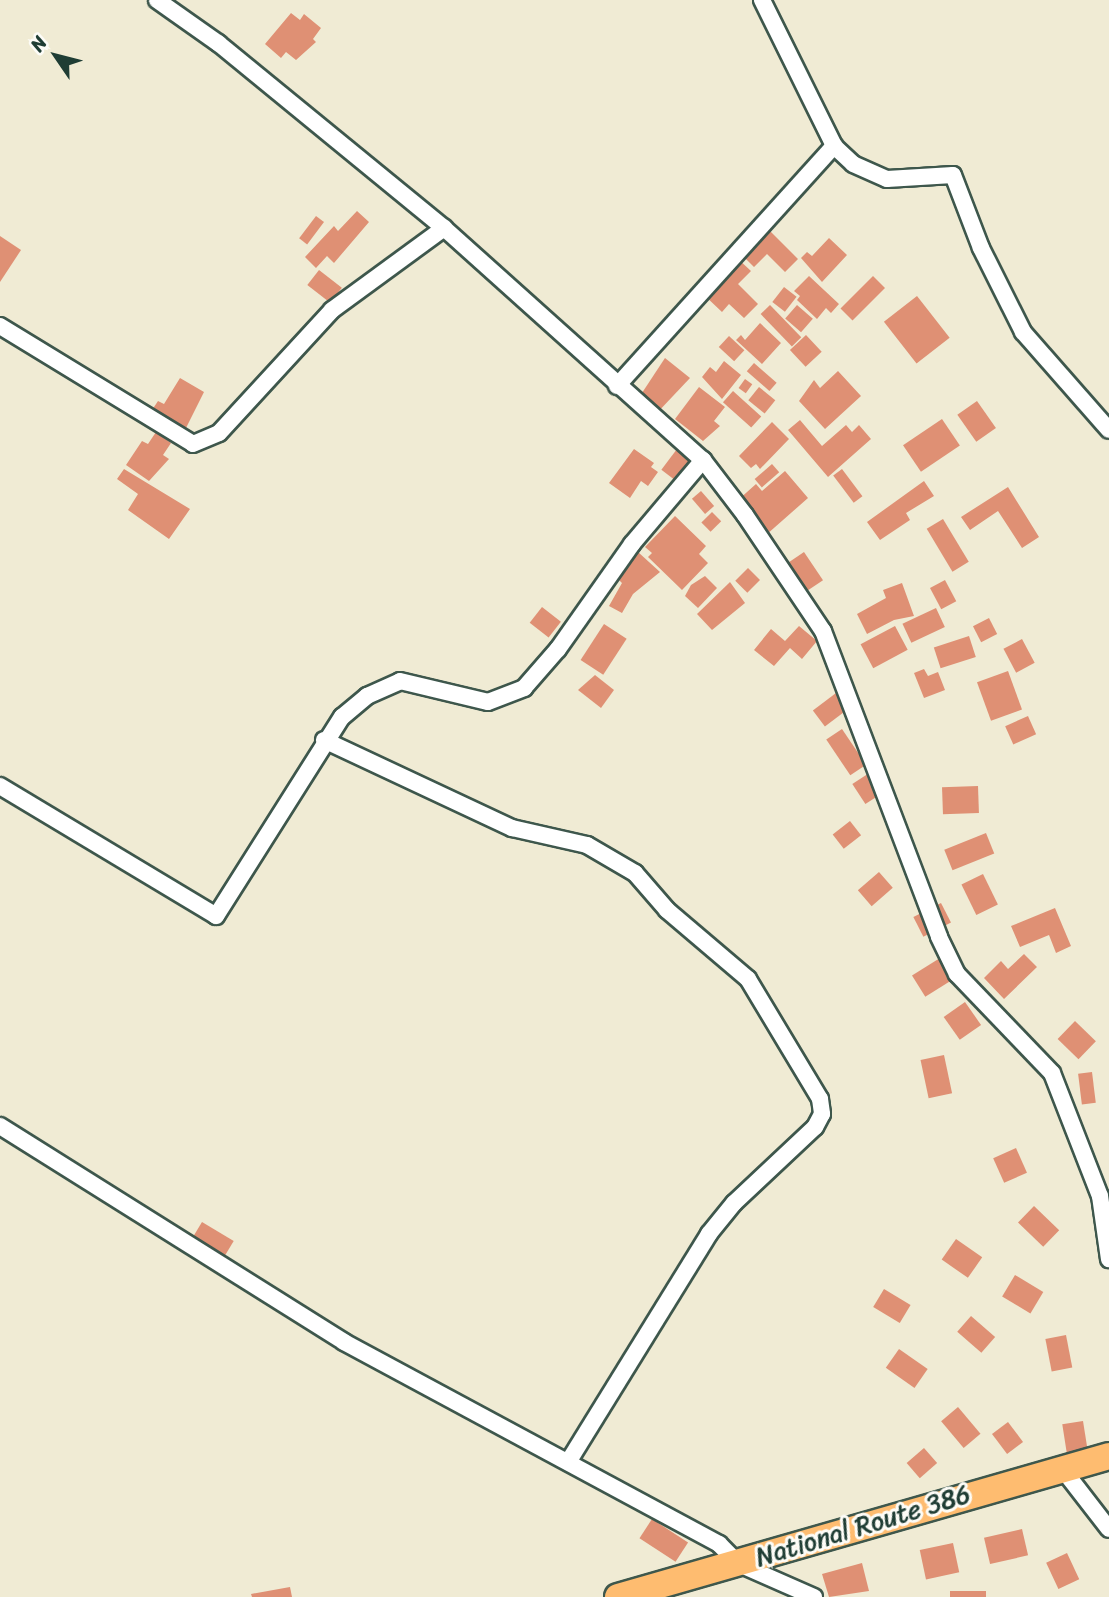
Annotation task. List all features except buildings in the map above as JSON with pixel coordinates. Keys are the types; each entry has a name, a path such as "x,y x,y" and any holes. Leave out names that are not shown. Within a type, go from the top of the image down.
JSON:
{"highway":[{"name":"National Route 386","path":"632,1596 1061,1467 1109,1456"}],"street":[{"path":"157,0 218,43 444,228 617,386 703,460 823,631 939,937 975,998 1052,1073 1105,1194 1109,1259"},
{"path":"762,0 834,146 853,164 887,179 953,175 981,248 1023,332 1109,430"},
{"path":"617,386 834,146"},
{"path":"0,326 193,444 219,433 332,310 444,228"},
{"path":"0,786 216,916 324,740 342,717 367,696 400,681 488,702 524,688 558,649 632,544 703,460"},
{"path":"324,740 512,828 587,845 635,873 667,910 748,979 820,1099 822,1114 815,1127 734,1203 709,1234 568,1462"},
{"path":"0,1126 344,1342 719,1544 738,1564 814,1597"},
{"path":"1061,1467 1109,1529"}]}
